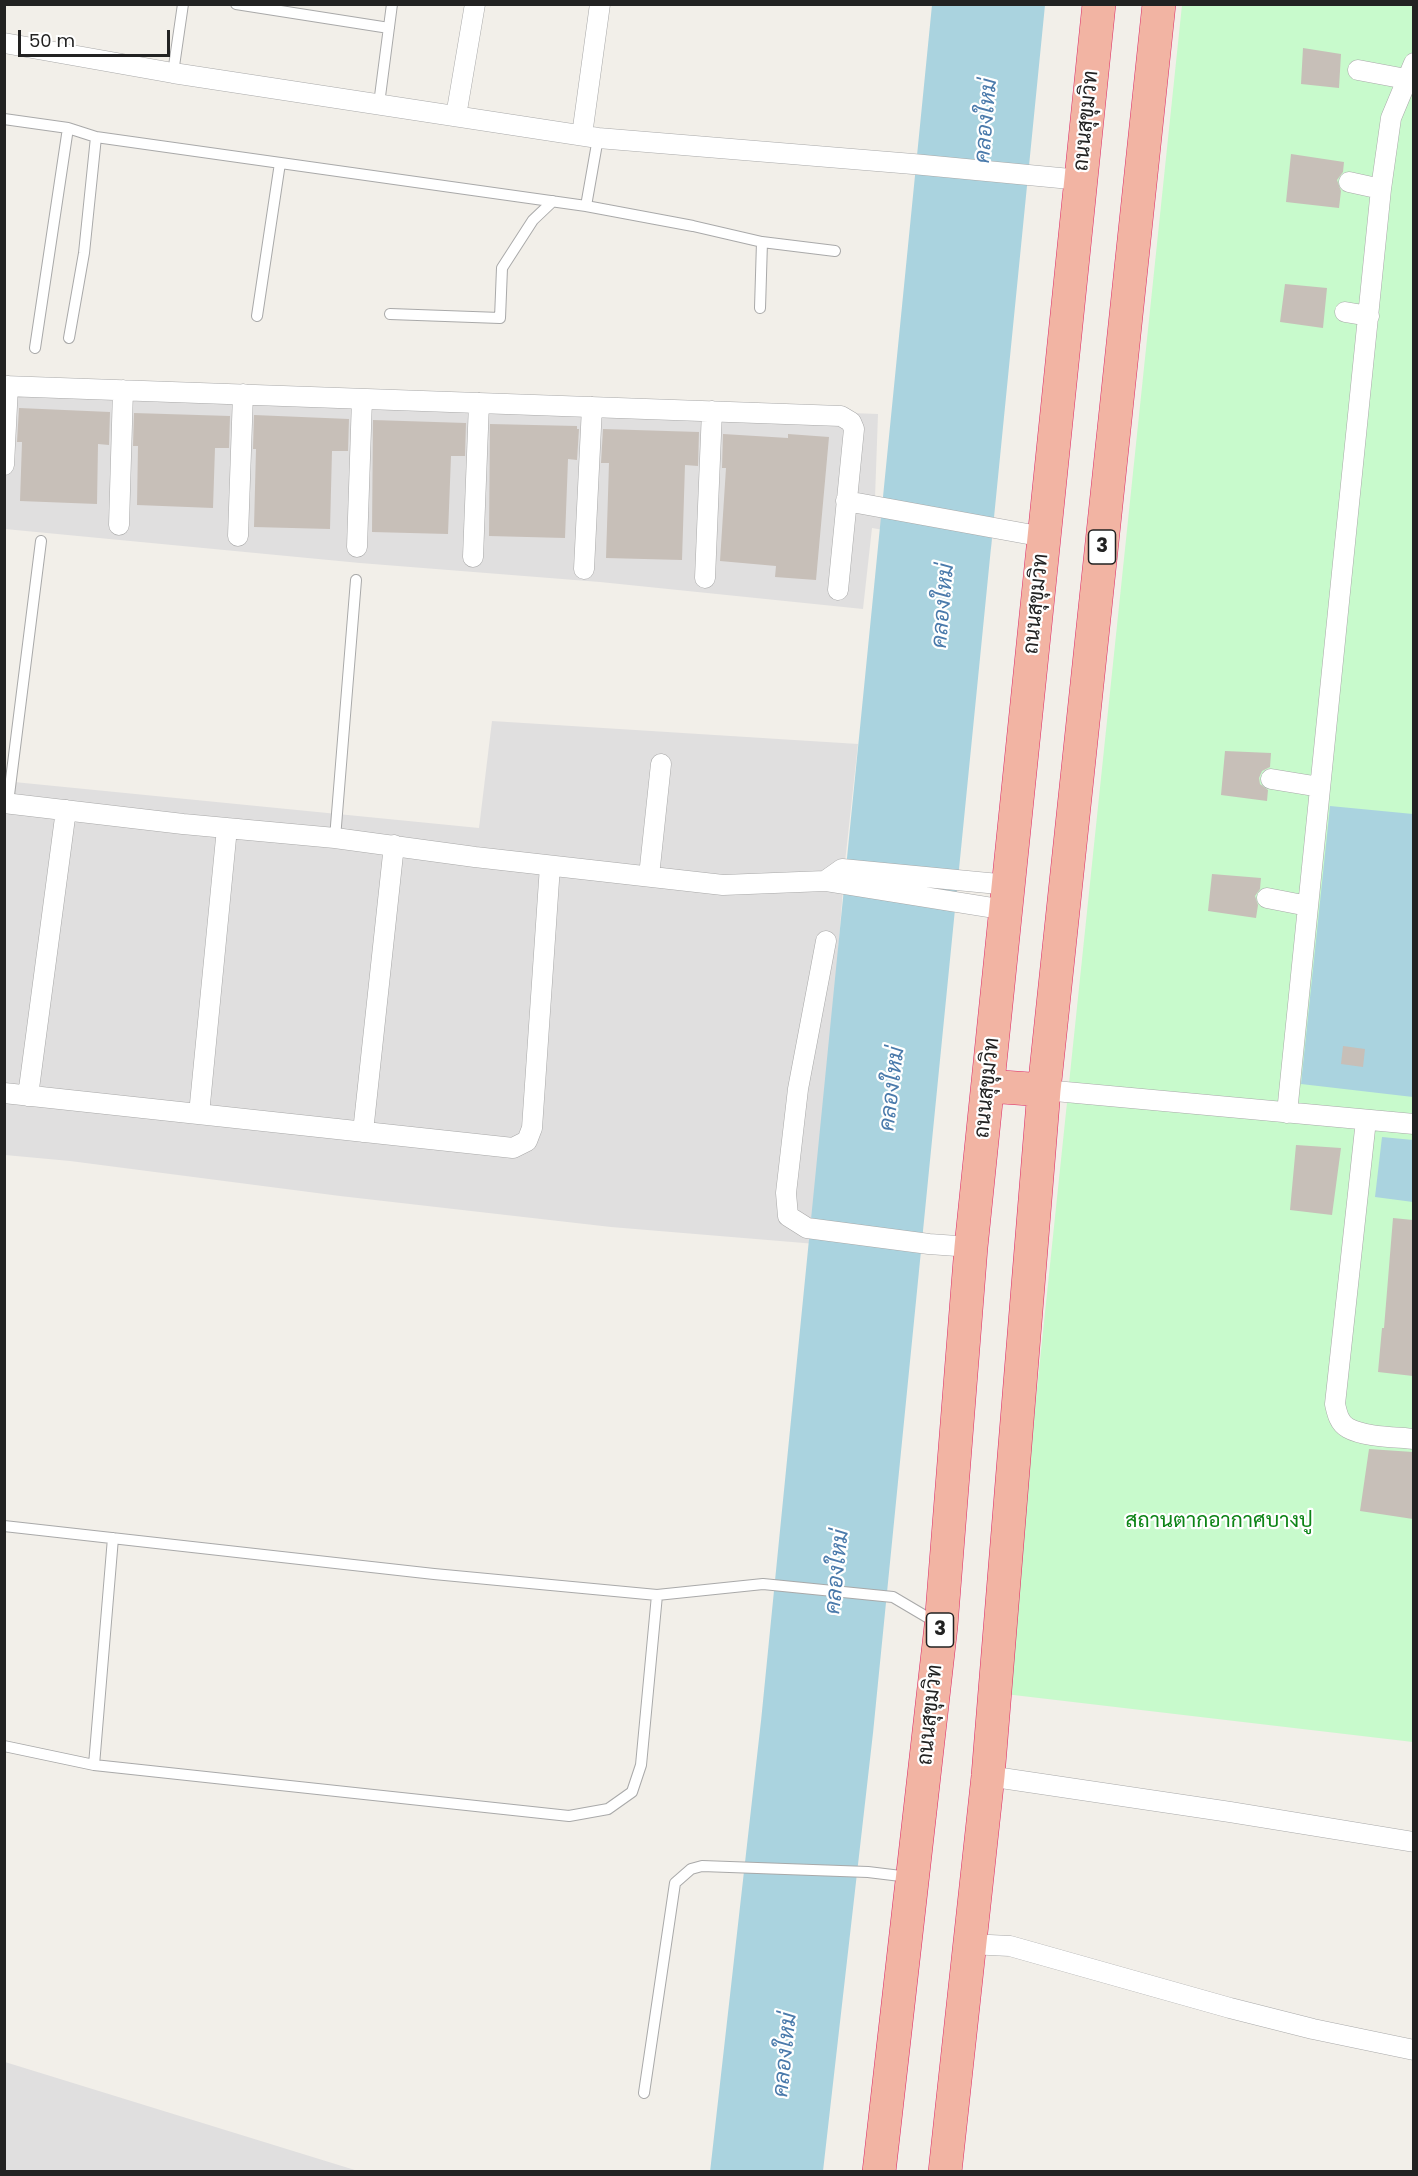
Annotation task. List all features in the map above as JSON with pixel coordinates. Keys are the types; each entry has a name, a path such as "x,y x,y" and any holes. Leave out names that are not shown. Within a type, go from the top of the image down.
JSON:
{"highway":[{"name":"ถนนสุขุมวิท","path":"879,2172 941,1626 971,1247 1099,4"},
{"name":"3","path":"945,2172 988,1776 1044,1090 1159,4"},
{"path":"988,1086 1044,1090"}],"street":[{"path":"456,116 475,4"},
{"path":"590,137 600,4"},
{"path":"4,43 173,73 590,137 1081,180"},
{"path":"1287,1113 1381,189 1391,118 1410,71 1358,70"},
{"path":"1349,182 1381,189"},
{"path":"1345,312 1369,316"},
{"path":"4,465 6,386 841,416 851,422 854,429 838,590"},
{"path":"119,525 123,390"},
{"path":"238,536 243,394"},
{"path":"357,547 362,399"},
{"path":"473,557 479,403"},
{"path":"584,568 592,407"},
{"path":"705,578 712,411"},
{"path":"846,501 1044,537"},
{"path":"649,876 661,765"},
{"path":"1271,779 1320,787"},
{"path":"6,803 335,838 550,866 723,885 835,878 971,881 1007,898"},
{"path":"28,1096 66,810"},
{"path":"199,1114 227,828"},
{"path":"363,1132 394,845"},
{"path":"4,1093 513,1148 527,1141 532,1128 550,866"},
{"path":"835,878 968,905 1007,898"},
{"path":"1267,898 1308,906"},
{"path":"826,941 798,1089 786,1193 788,1216 807,1228 929,1244 971,1247"},
{"path":"1044,1090 1413,1124"},
{"path":"1366,1120 1335,1404 1338,1417 1346,1428 1360,1433 1413,1439"},
{"path":"988,1776 1413,1842"},
{"path":"969,1944 1010,1946 1313,2029 1413,2050"}],"lane":[{"path":"173,73 183,4"},
{"path":"236,4 389,28"},
{"path":"379,104 392,4"},
{"path":"4,119 68,128 96,137 586,206 693,226 762,242 835,251"},
{"path":"35,348 68,128"},
{"path":"69,338 84,254 96,137"},
{"path":"586,206 590,137"},
{"path":"257,316 280,164"},
{"path":"390,314 500,318 502,268 533,220 553,201"},
{"path":"760,308 762,242"},
{"path":"6,803 41,541"},
{"path":"335,838 356,580"},
{"path":"4,1526 422,1572 657,1595 763,1584 894,1597 941,1626"},
{"path":"94,1766 113,1538"},
{"path":"4,1746 94,1766 569,1816 608,1809 632,1792 641,1765 657,1595"},
{"path":"644,2092 675,1883 691,1869 702,1866 735,1866 868,1872 912,1877"}],"shaded area":[{"path":"5,381 878,414 875,498 994,516 991,549 872,528 863,609 600,582 360,563 5,529"},
{"path":"492,721 858,744 845,862 816,1244 611,1227 5,1155 4,781 479,828"},
{"path":"5,2062 358,2171 5,2171"}],"green space":[{"name":"สถานตากอากาศบางปู","path":"1182,5 1413,5 1413,1742 1005,1694"}],"water":[{"name":"คลองใหม่","path":"932,5 1045,5 873,1733 823,2171 710,2172 761,1721"},
{"path":"1330,806 1413,814 1413,1097 1301,1084"},
{"path":"1382,1137 1413,1140 1413,1202 1375,1197"}],"building":[{"path":"1303,48 1341,54 1339,88 1301,84"},
{"path":"1291,154 1344,162 1343,172 1337,180 1341,191 1339,208 1286,202"},
{"path":"1285,284 1327,288 1323,328 1280,322"},
{"path":"19,408 110,412 109,445 98,444 97,504 20,501 22,442 17,442"},
{"path":"134,413 230,416 229,448 215,448 213,508 137,505 138,446 133,446"},
{"path":"254,415 349,419 348,451 332,451 330,529 254,527 256,449 253,449"},
{"path":"373,420 466,423 465,456 451,456 448,534 372,532"},
{"path":"490,424 577,426 579,429 577,460 568,459 565,538 489,536"},
{"path":"603,429 699,432 698,466 685,465 682,560 606,558 609,463 601,463"},
{"path":"723,434 788,438 788,434 829,437 816,580 775,577 776,566 720,561 726,468 722,468"},
{"path":"1225,751 1271,753 1270,767 1262,771 1259,778 1260,784 1268,790 1267,801 1221,795"},
{"path":"1212,874 1261,878 1260,889 1255,896 1258,905 1256,918 1208,911"},
{"path":"1343,1046 1365,1049 1363,1067 1341,1064"},
{"path":"1296,1145 1341,1148 1332,1215 1290,1210"},
{"path":"1393,1218 1413,1220 1413,1376 1378,1372"},
{"path":"1369,1449 1413,1452 1413,1519 1360,1511"}]}
